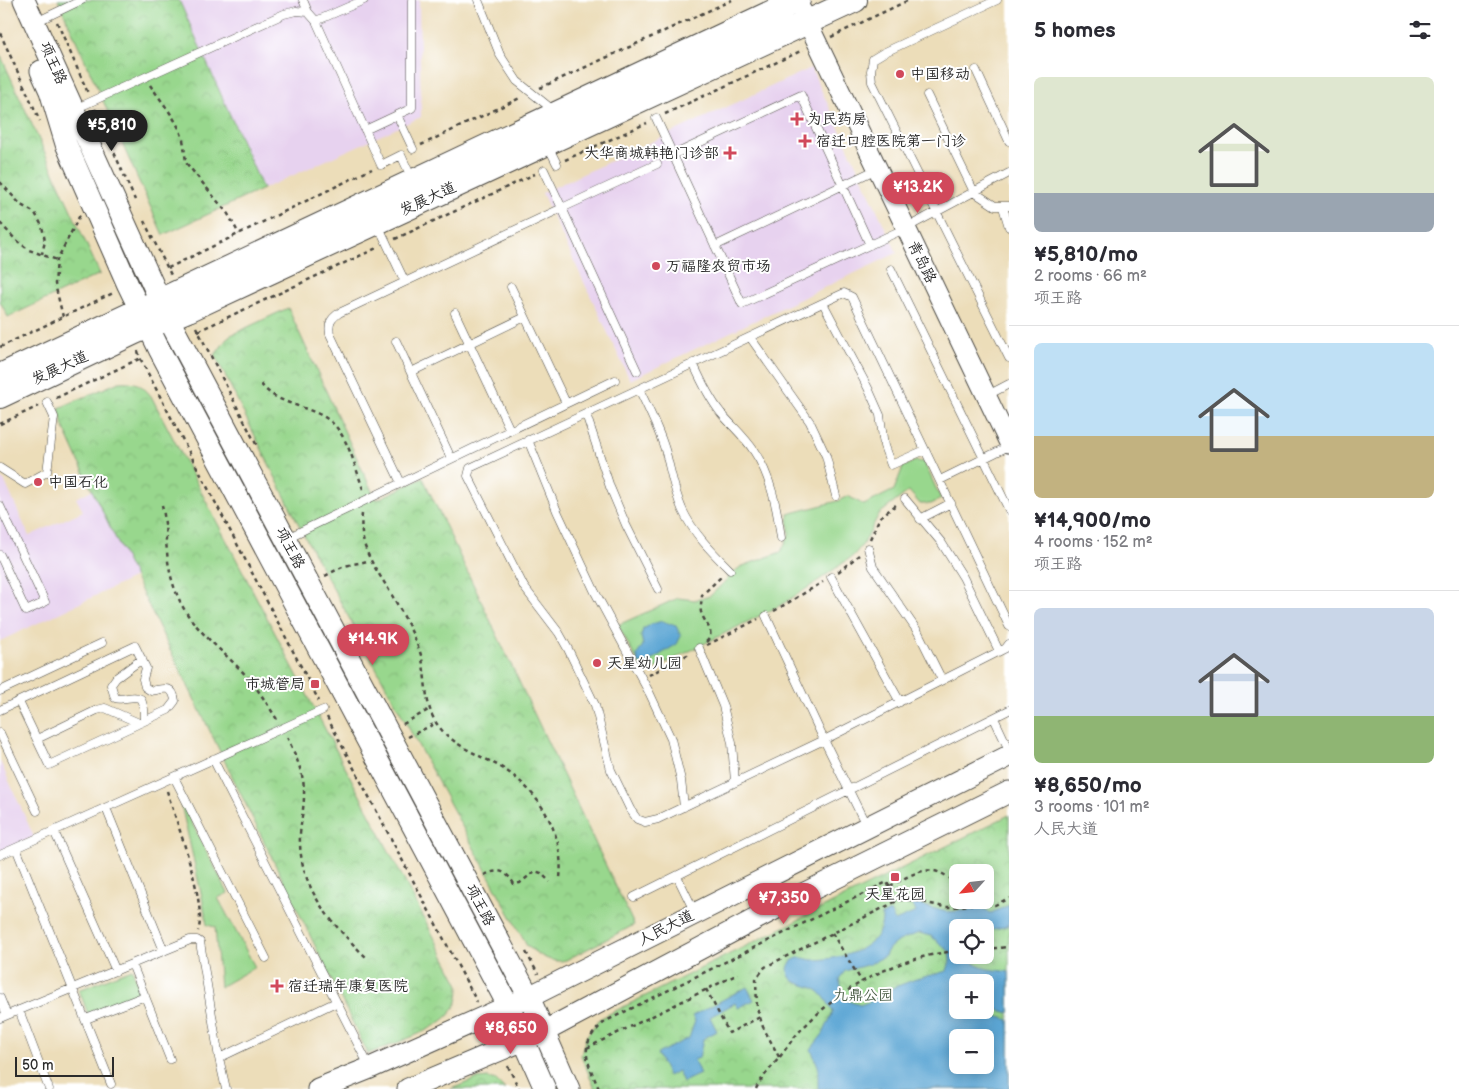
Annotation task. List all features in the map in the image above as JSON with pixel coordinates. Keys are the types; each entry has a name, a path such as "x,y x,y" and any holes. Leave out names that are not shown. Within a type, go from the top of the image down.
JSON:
{"main road":[{"name":"项王路","path":"9,0 50,91 66,144 128,285 170,316"},
{"name":"项王路","path":"24,0 34,23 82,105 149,277 285,539 537,993 545,1031 569,1089"},
{"name":"发展大道","path":"0,396 170,316 413,181 797,0"},
{"name":"发展大道","path":"0,376 170,316 382,233 547,143 812,33 855,0"},
{"name":"项王路","path":"170,316 159,349 509,1007 545,1089"},
{"name":"人民大道","path":"318,1089 509,1007 1009,756"},
{"path":"408,1089 545,1031 801,895 1009,792"}],"street":[{"name":"青岛路","path":"797,0 1009,444"}],"lane":[{"path":"34,23 82,0"},
{"path":"303,0 308,12 316,21 380,165 401,155 413,181"},
{"path":"316,21 364,0"},
{"path":"365,130 412,108 412,0"},
{"path":"478,0 500,55 517,81 557,113"},
{"path":"997,0 883,52 873,59 870,71 872,82 1009,358"},
{"path":"82,105 284,14 296,11 308,12"},
{"path":"976,70 1009,141"},
{"path":"673,155 801,95 870,244"},
{"path":"927,95 974,192 995,206 1006,207 1009,227"},
{"path":"397,115 413,149"},
{"path":"656,118 742,304 906,228 1009,173"},
{"path":"547,143 557,164"},
{"path":"401,482 330,334 329,325 332,319 339,313 657,164"},
{"path":"715,246 878,169"},
{"path":"544,170 637,371"},
{"path":"382,233 405,282"},
{"path":"891,269 1009,510"},
{"path":"511,287 566,403"},
{"path":"1009,626 852,297 844,294 470,468 468,476 524,587 559,633 595,704 610,770 630,809 637,819 645,822 658,819 824,740 1000,651 1009,644"},
{"path":"823,303 868,388 880,415 884,446 891,465 925,450"},
{"path":"455,313 510,430"},
{"path":"411,372 526,317"},
{"path":"750,337 810,422 826,456 836,496"},
{"path":"396,341 452,458"},
{"path":"693,363 702,386 720,411 754,450 764,470 777,511 781,538"},
{"path":"285,539 615,380"},
{"path":"986,396 1009,384"},
{"path":"639,389 660,434 673,486 683,511 703,543 730,570"},
{"path":"0,468 25,484 47,472 54,417 47,402"},
{"path":"586,414 610,487 626,525 658,590"},
{"path":"528,440 557,511 595,592 672,739 681,780 684,807"},
{"path":"940,480 1009,444"},
{"path":"905,499 941,542 963,578 1000,651"},
{"path":"920,519 951,503"},
{"path":"0,506 45,602 26,611 0,555"},
{"path":"868,548 873,567 918,632 942,680"},
{"path":"831,577 900,702"},
{"path":"766,616 867,827"},
{"path":"0,691 102,643"},
{"path":"0,710 136,646 146,668 143,679 145,687 151,691 169,689 175,701 168,710 49,765 19,702"},
{"path":"699,648 723,706 732,743 735,782"},
{"path":"141,722 144,709 141,700 134,696 124,699 115,698 111,685 112,681 142,659"},
{"path":"37,739 105,708 141,722"},
{"path":"0,855 323,710"},
{"path":"634,897 1009,710"},
{"path":"994,718 1009,750"},
{"path":"0,734 37,812"},
{"path":"213,759 370,1068"},
{"path":"174,777 266,958"},
{"path":"106,808 164,951"},
{"path":"54,831 116,971"},
{"path":"16,848 112,1084"},
{"path":"677,876 695,914"},
{"path":"0,998 4,1017 194,939 200,942 223,1088"},
{"path":"132,964 170,1059"},
{"path":"86,1019 145,996"},
{"path":"219,1058 336,1002"},
{"path":"18,1010 49,1089"}],"path":[{"path":"413,149 732,0"},
{"path":"557,164 656,118 812,33 909,0"},
{"path":"53,13 82,105 135,201"},
{"path":"144,77 177,124 182,136 187,164 228,214 239,234"},
{"path":"149,277 380,165"},
{"path":"170,316 544,170"},
{"path":"0,182 21,205 35,213 42,226 45,241 42,254"},
{"path":"63,317 54,284 57,260 82,212"},
{"path":"143,219 168,268 170,316 260,453"},
{"path":"0,223 29,250 57,260"},
{"path":"0,347 128,285"},
{"path":"0,424 159,349"},
{"path":"140,358 485,1017"},
{"path":"261,384 264,389 281,398 327,418 336,427 356,465 367,499 362,511 362,535 370,560 394,598 420,651 430,709 436,723 455,742 498,766 526,786 536,799 554,831 560,857 560,878"},
{"path":"641,679 699,648 766,616 814,589 868,548 873,530 880,517 905,499"},
{"path":"324,576 351,564 361,564 370,560"},
{"path":"699,648 710,639 711,631 701,611 702,595 730,570"},
{"path":"402,726 430,709"},
{"path":"398,718 408,737 436,723"},
{"path":"164,781 197,892 201,920 194,939"},
{"path":"484,875 496,870 501,871 514,884 520,883 535,871 541,873 550,882"},
{"path":"889,886 917,872 927,870 940,874 949,880"},
{"path":"598,1089 586,1061 587,1048 594,1032 606,1021 887,882 896,902"},
{"path":"994,905 1009,898"},
{"path":"779,1058 772,1046 757,1008 756,979 765,968 896,902 914,900 949,907"},
{"path":"832,933 862,982"},
{"path":"522,945 537,993"},
{"path":"994,948 1009,947"},
{"path":"756,1089 800,1031 824,1009 850,990 905,961 949,952"},
{"path":"587,1048 738,974"},
{"path":"706,990 729,1033 760,1017"}],"shaded area":[{"path":"179,0 419,0 421,117 263,189"},
{"path":"811,68 897,253 630,380 542,193"},
{"path":"0,478 5,482 29,536 83,511 76,498 92,490 135,577 0,641"},
{"path":"0,761 34,837 0,853"}],"green space":[{"path":"58,0 179,0 263,189 163,235"},
{"path":"0,54 100,274 8,317 0,301"},
{"path":"288,308 376,500 423,478 634,925 566,960 550,960 527,946 303,533 215,355 229,336"},
{"path":"119,382 138,384 151,396 459,985 458,999 452,1011 436,1025 425,1031 368,1054 92,490 63,426 59,408"},
{"path":"915,461 924,462 941,499 931,504 920,504 909,491 879,514 864,543 853,556 812,585 781,605 644,674 618,625 678,598 695,600 710,596 740,567 781,552 789,535 788,514 838,501 848,496 864,505 894,490 903,467"},
{"path":"180,800 228,893 218,898 255,967 220,987 215,927 207,925"},
{"name":"九鼎公园","path":"1009,815 1009,1089 595,1089 581,1055 586,1037 599,1019"},
{"path":"132,969 141,993 88,1014 79,990"},
{"path":"488,1078 496,1080 505,1089 451,1089 476,1079"}],"water":[{"path":"662,621 676,626 681,636 677,644 645,664 638,663 637,655 643,645 641,636 643,629"},
{"path":"912,903 947,912 981,909 991,913 1009,905 1009,925 994,929 994,919 949,919 949,951 931,936 919,933 894,944 885,956 870,964 845,971 839,979 848,1001 860,1005 872,1001 887,990 916,979 947,971 949,964 975,964 991,970 1009,972 1009,1013 994,1008 994,974 949,974 949,1019 994,1019 994,1015 1009,1020 1009,1089 818,1089 818,1066 811,1049 823,1034 833,1012 825,998 818,991 791,979 788,972 789,965 798,958 813,960 847,955 868,944 876,937 881,927 882,915 890,911 895,921 916,912"},
{"path":"747,987 754,1000 738,1008 735,1003 710,1017 717,1031 703,1039 699,1058 694,1060 700,1074 683,1082 678,1071 668,1076 657,1054 689,1038 695,1021 692,1016"}],"place":[{"name":"中国移动","path":"900,74"},
{"name":"为民药房","path":"797,119"},
{"name":"宿迁口腔医院第一门诊","path":"805,141"},
{"name":"大华商城韩艳门诊部","path":"730,153"},
{"name":"万福隆农贸市场","path":"656,266"},
{"name":"中国石化","path":"38,482"},
{"name":"天星幼儿园","path":"597,663"},
{"name":"市城管局","path":"315,684"},
{"name":"天星花园","path":"895,877"},
{"name":"宿迁瑞年康复医院","path":"277,986"}]}
